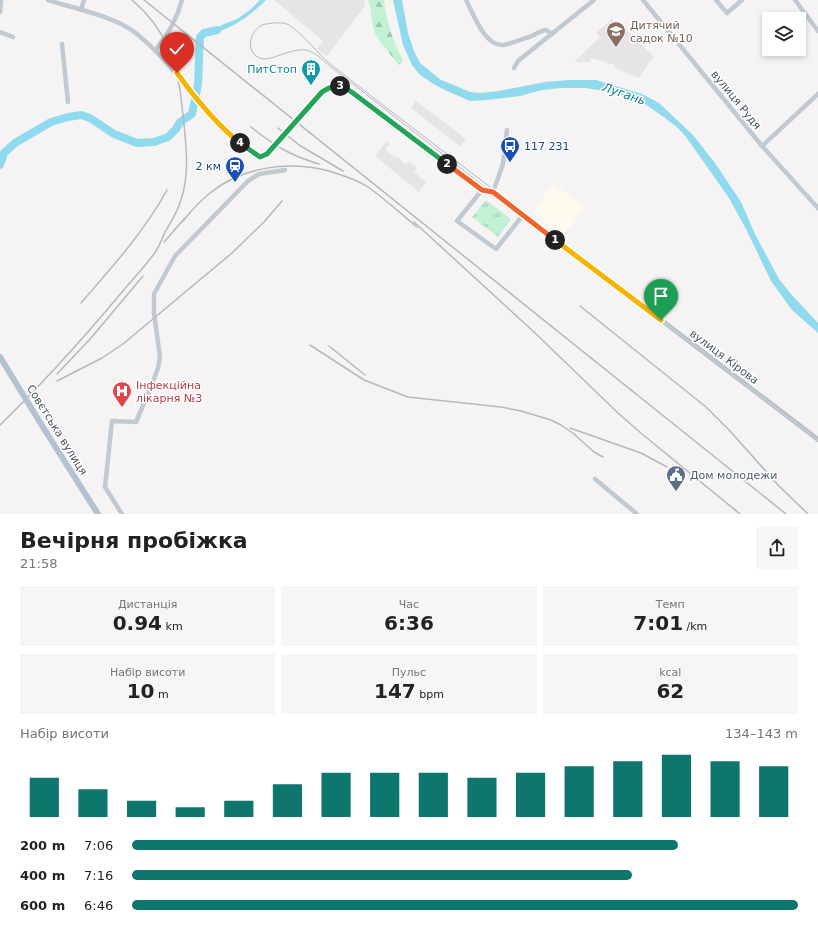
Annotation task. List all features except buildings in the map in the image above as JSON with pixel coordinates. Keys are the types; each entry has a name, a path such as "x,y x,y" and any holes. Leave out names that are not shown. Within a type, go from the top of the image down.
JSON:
{"main road":[{"name":"Совєтська вулиця","path":"0,357 98,514"}],"street":[{"path":"0,12 1,0"},
{"path":"48,0 116,22 133,31 156,51 165,39 178,14 181,0"},
{"path":"81,10 84,0"},
{"path":"466,0 486,38 493,42 502,45 532,37 541,31 546,30 552,34"},
{"path":"514,68 518,61 594,0"},
{"name":"вулиця Рудя","path":"643,0 762,146 818,208"},
{"path":"716,0 726,13 742,0"},
{"path":"795,0 818,31"},
{"path":"0,32 13,36"},
{"path":"62,44 68,102"},
{"name":"вулиця Кірова","path":"156,51 177,73 188,89 229,134 260,157 267,154 322,92 336,86 344,87 482,190 493,192 818,440"},
{"path":"762,146 818,94"},
{"path":"493,192 502,164 508,130"},
{"path":"122,514 105,487 112,421 136,422 158,368 160,349 154,313 154,294 175,256 248,181 259,174 285,170"},
{"path":"482,190 457,221 496,249 523,215"},
{"path":"594,480 637,514"}],"shaded area":[{"path":"274,0 364,0 365,6 327,56 317,49 323,41"},
{"name":"Дитячий садок №10","path":"613,18 613,26 620,28 622,26 654,57 639,78 615,68 615,65 591,58 590,62 574,62 600,37 596,33"},
{"path":"416,101 466,139 460,146 411,108"},
{"path":"387,141 390,144 385,150 396,158 397,156 406,165 409,161 417,167 414,172 426,182 419,192 375,156"},
{"path":"553,183 586,207 563,236 533,213"}],"green space":[{"path":"368,0 384,0 390,31 403,60 399,65 382,44 374,31"},
{"path":"486,200 511,219 498,237 472,217"}],"water":[{"path":"260,0 266,0 239,22 224,30 207,35 207,31 213,30 237,19 250,10"},
{"name":"Лугань","path":"393,0 402,0 408,33 420,63 441,80 470,92 481,93 499,91 545,82 596,80 642,94 659,103 693,135 715,163 741,202 755,234 779,279 818,323 818,333 792,310 771,281 729,198 686,137 677,127 645,104 619,94 586,88 542,90 520,96 470,101 447,91 420,75 412,65 403,45"}],"waterway":[{"path":"0,165 4,153 15,143 51,122 68,117 81,115 90,118 114,134 137,143 154,142 168,137 176,129 180,122 192,114 198,84 200,37 204,33 217,30"}],"tram line":[{"path":"818,438 340,72 292,27 284,23 274,23 266,24 256,29 250,45 255,55 262,59 266,59 301,50 307,50 317,55 522,216 818,442"}],"railway":[{"path":"0,425 75,347 150,260 159,246 181,200 187,165 186,141 177,75 162,35 144,11 132,0"},
{"path":"144,0 786,514"},
{"path":"251,127 283,149 299,157 319,164"},
{"path":"278,128 299,145 343,171"},
{"path":"183,221 210,193 236,177 265,168 296,166 325,170 342,175 368,187 417,227"},
{"path":"81,303 138,235 167,190"},
{"path":"57,381 102,358 123,344 232,253 264,222 282,201"},
{"path":"164,242 185,218"},
{"path":"414,222 534,332 618,413 740,514"},
{"path":"57,374 91,338 143,276"},
{"path":"580,306 706,407 730,431 778,485 808,514"},
{"path":"310,345 364,380 408,397 501,407 551,420 574,434 594,452 603,457"},
{"path":"329,346 365,375"},
{"path":"570,428 641,453 667,467"}],"place":[{"name":"Дитячий садок №10","path":"616,48"},
{"name":"ПитСтоп","path":"311,86"},
{"name":"117 231","path":"510,163"},
{"name":"2 км","path":"235,183"},
{"name":"Інфекційна лікарня №3","path":"122,408"},
{"name":"Дом молодежи","path":"676,492"}],"route":[{"path":"177,73 188,89 229,134 260,157 267,154 322,92 336,86 344,87 482,190 493,192 661,320"}]}
